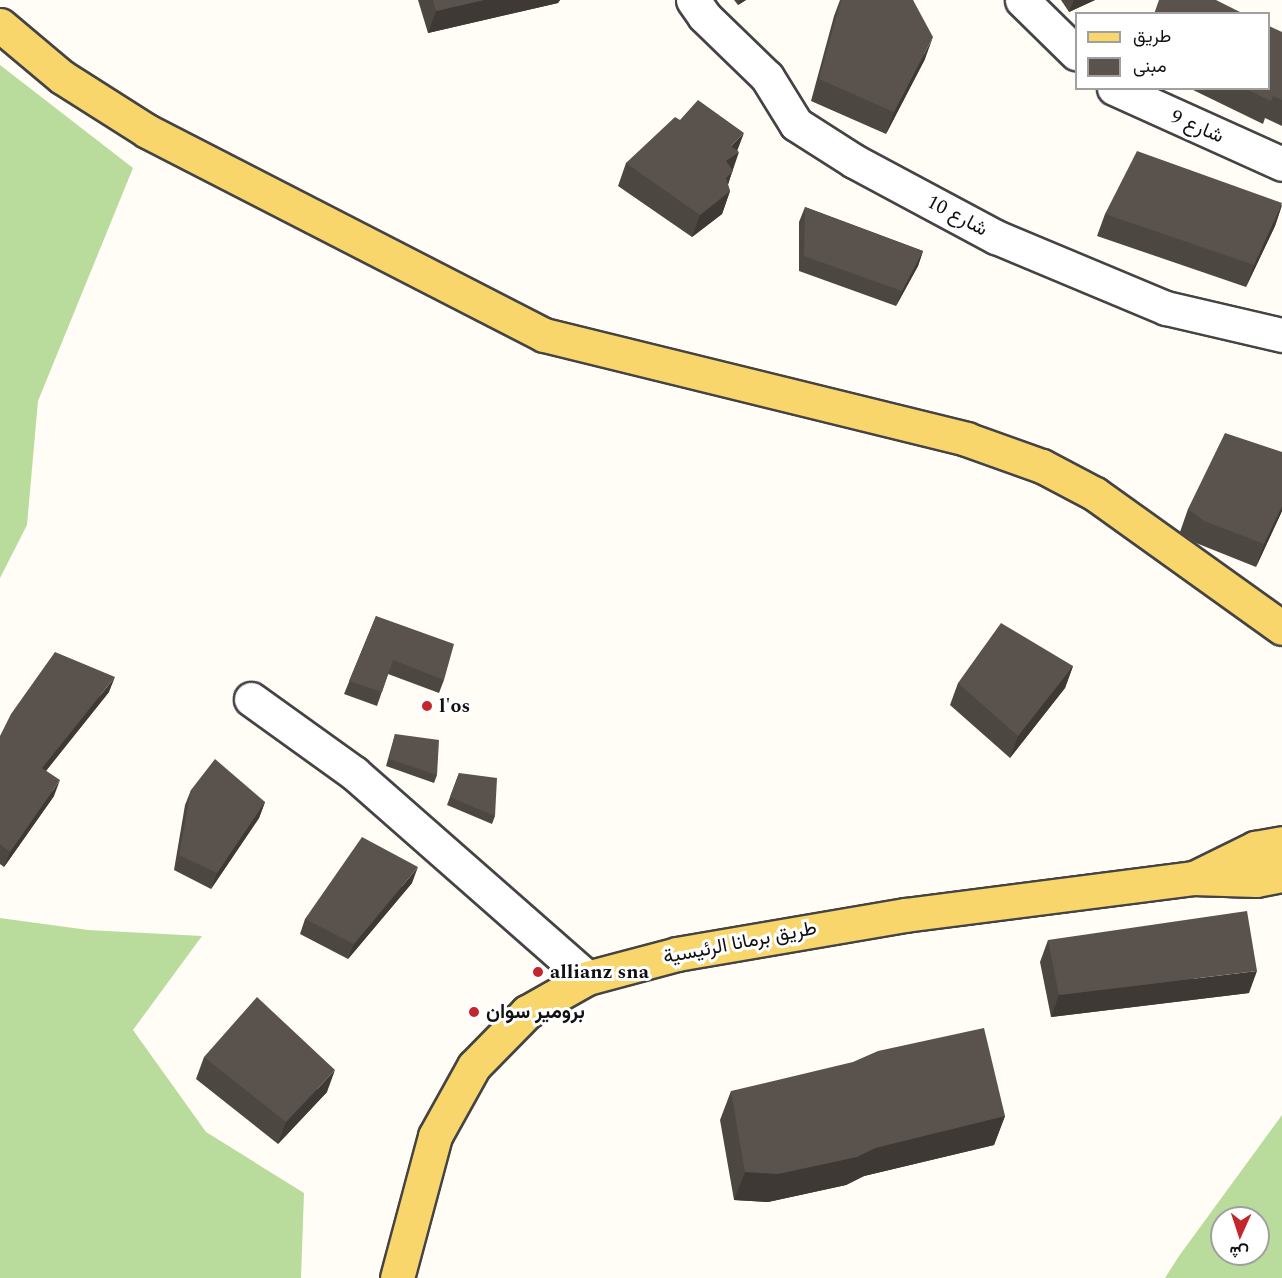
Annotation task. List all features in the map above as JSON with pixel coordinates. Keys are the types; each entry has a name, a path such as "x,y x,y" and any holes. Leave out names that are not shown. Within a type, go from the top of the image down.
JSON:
{"main road":[{"path":"0,25 62,77 147,131 544,335 966,439 1042,466 1095,494 1282,628"},
{"name":"طريق برمانا الرئيسية","path":"1193,878 1255,848 1282,843"},
{"name":"طريق برمانا الرئيسية","path":"397,1278 435,1136 474,1066 526,1012 587,978 677,954 782,933 1193,878 1256,880 1282,875"}],"street":[{"name":"شارع 10","path":"693,0 704,16 767,77 796,124 854,161 996,237 1166,308 1282,335"},
{"path":"1022,0 1075,52"},
{"name":"شارع 9","path":"1118,90 1282,164"},
{"path":"251,699 354,773 587,978"}],"green space":[{"path":"0,65 133,168 38,401 27,525 0,578"},
{"path":"0,918 88,930 202,936 133,1030 206,1132 304,1193 301,1278 0,1278"},
{"path":"1282,1115 1282,1278 1165,1278 1210,1214 1210,1266 1270,1266 1270,1206 1216,1206"}],"building":[{"path":"433,0 484,0 436,11"},
{"path":"841,0 913,0 933,37 894,112 819,79"},
{"path":"1159,0 1216,0 1240,12 1155,12"},
{"path":"1270,26 1282,32 1282,100 1273,96 1271,101 1248,90 1270,90"},
{"path":"698,100 744,133 731,146 739,152 726,161 733,171 726,178 730,191 700,215 626,163 675,117 680,120"},
{"path":"1137,151 1282,203 1254,265 1105,214"},
{"path":"805,207 923,251 902,291 804,256"},
{"path":"1225,433 1282,452 1282,506 1264,544 1204,521 1188,509"},
{"path":"376,616 454,644 444,680 393,660 382,692 349,681"},
{"path":"1001,623 1073,666 1018,736 958,683"},
{"path":"55,652 115,677 42,768 60,780 10,852 0,844 0,736 11,714"},
{"path":"395,734 439,740 437,775 389,759"},
{"path":"215,759 265,802 217,873 179,855 191,790"},
{"path":"459,773 497,778 495,816 450,797"},
{"path":"362,837 418,867 354,944 305,919"},
{"path":"1247,911 1257,971 1059,995 1048,940"},
{"path":"257,997 335,1070 286,1122 204,1057"},
{"path":"984,1028 1005,1116 875,1148 857,1157 778,1174 745,1172 731,1091 853,1062 878,1051"}],"place":[{"name":"l'os","path":"427,706"},
{"name":"allianz sna","path":"538,972"},
{"name":"برومير سوان","path":"474,1012"}]}
